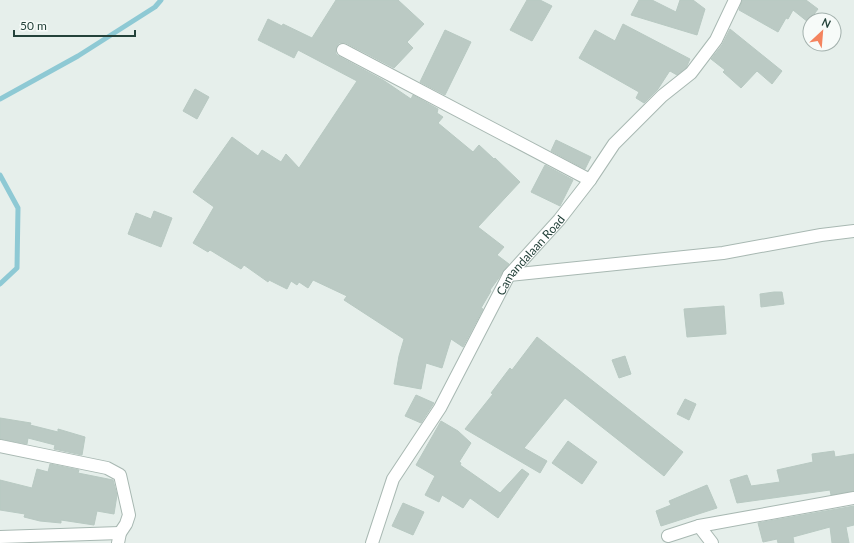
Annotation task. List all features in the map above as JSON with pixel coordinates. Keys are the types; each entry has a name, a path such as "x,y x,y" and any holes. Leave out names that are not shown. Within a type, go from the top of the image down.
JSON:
{"street":[{"name":"Camandalaan Road","path":"372,543 393,479 440,408 510,275 559,220 590,180 614,144 662,96 691,73 716,40 735,0"},
{"path":"343,50 590,180"},
{"path":"510,275 723,254 821,235 854,231"},
{"path":"0,446 107,468 120,475 129,515 119,538 0,537"},
{"path":"668,536 699,526 854,498"},
{"path":"699,526 712,543"}],"building":[{"path":"336,0 398,0 424,24 407,42 413,48 394,68 346,43 339,43 336,54 383,80 411,99 413,95 438,109 437,113 443,117 438,123 473,152 479,145 520,182 478,227 504,247 497,255 509,264 490,290 491,291 481,308 483,309 463,347 451,339 442,368 426,363 421,389 394,384 404,339 344,300 347,296 313,280 308,288 299,282 297,285 291,281 287,289 269,280 268,282 244,265 241,269 210,250 208,252 193,243 214,207 193,192 232,137 258,156 262,150 281,162 286,154 299,168 357,81 298,50 294,58 258,40 268,19 282,26 283,24 312,38"},
{"path":"527,0 540,0 552,6 532,41 510,30"},
{"path":"639,0 652,0 676,12 680,0 693,0 705,9 697,35 631,15"},
{"path":"742,0 806,0 818,9 816,12 802,12 802,17 793,10 788,19 786,18 778,32 739,10"},
{"path":"623,24 690,59 686,68 677,75 670,71 658,89 644,103 636,98 639,92 579,58 595,30 615,41"},
{"path":"730,29 782,71 772,84 757,71 741,88 723,72 725,70 711,59 722,45"},
{"path":"445,30 471,42 445,95 420,82"},
{"path":"195,89 209,97 197,119 183,111"},
{"path":"556,140 591,157 585,169 551,151"},
{"path":"545,165 573,180 560,206 531,192"},
{"path":"154,211 172,218 161,247 128,234 136,213 151,219"},
{"path":"782,292 784,304 761,307 760,294"},
{"path":"724,306 726,334 687,337 684,309"},
{"path":"537,337 683,452 664,476 565,398 524,448 547,461 540,473 465,429 493,394 491,393 510,368 512,370"},
{"path":"625,356 631,374 619,378 612,360"},
{"path":"416,395 434,403 421,423 405,416"},
{"path":"685,399 696,404 689,420 677,414"},
{"path":"0,418 31,423 30,425 58,432 58,429 85,437 82,455 54,449 55,445 28,438 27,444 0,439"},
{"path":"441,421 458,431 471,443 459,462 461,463 460,465 500,493 522,469 529,474 498,518 470,498 463,508 442,495 439,502 425,495 435,476 416,465"},
{"path":"568,441 597,462 582,484 552,463"},
{"path":"834,451 835,457 854,454 854,491 831,495 830,490 737,503 730,480 747,475 751,486 780,482 777,470 813,462 812,454"},
{"path":"50,464 79,470 78,473 113,480 117,495 114,514 97,511 94,525 61,520 61,523 40,521 24,517 25,514 0,510 0,480 32,488 37,469 48,472"},
{"path":"707,485 717,508 661,526 656,511 671,505 669,501"},
{"path":"403,503 424,512 413,535 392,526"},
{"path":"854,506 854,525 846,527 849,543 832,543 830,527 793,537 794,543 778,543 777,539 763,542 758,523"}],"waterway":[{"path":"0,99 78,56 155,7 161,0"},
{"path":"0,175 18,208 17,268 0,284"}]}
